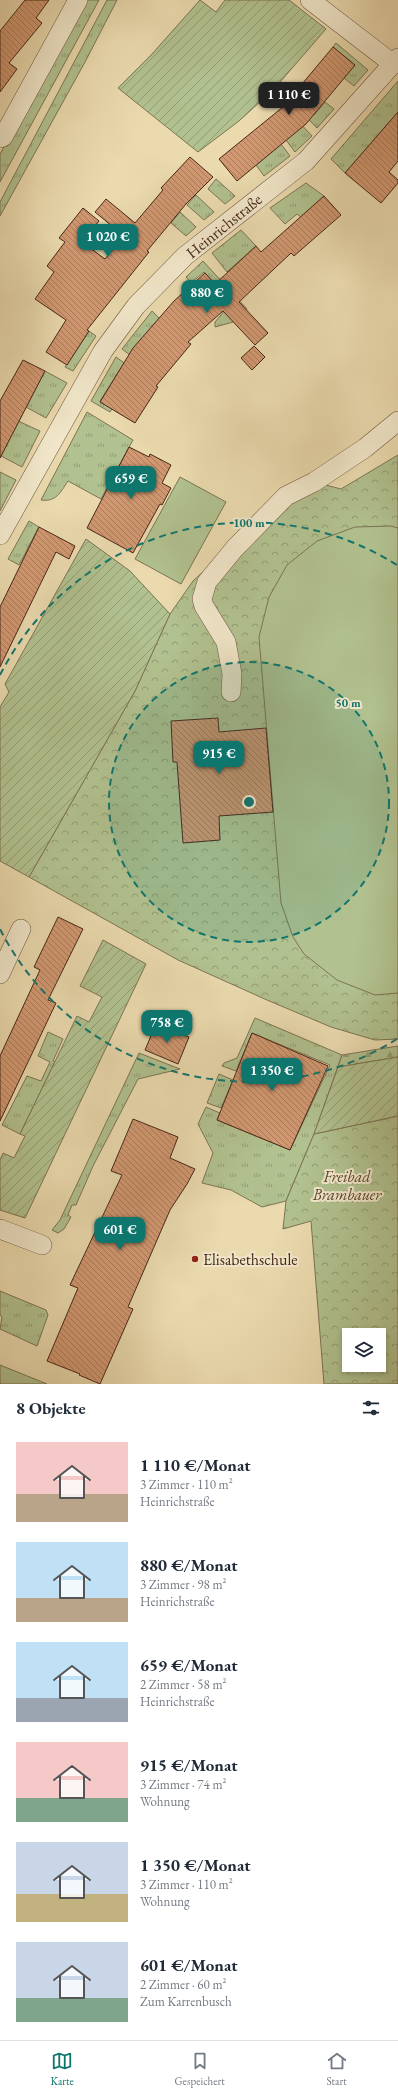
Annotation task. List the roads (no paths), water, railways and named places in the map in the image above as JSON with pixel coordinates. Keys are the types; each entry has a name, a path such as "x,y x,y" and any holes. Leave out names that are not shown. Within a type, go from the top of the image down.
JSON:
{"street":[{"path":"0,138 3,137 78,0"},
{"path":"310,0 395,61"},
{"name":"Heinrichstraße","path":"0,535 102,351 136,306 185,256 306,161 395,61"},
{"path":"231,692 232,674 226,642 204,606 202,599 206,582 235,548 286,496 314,482 365,448 398,421"},
{"path":"0,974 21,929"},
{"path":"0,1229 42,1245"}],"place":[{"name":"Elisabethschule","path":"195,1259"}],"park label":[{"name":"Freibad Brambauer","path":"347,1185"}]}
